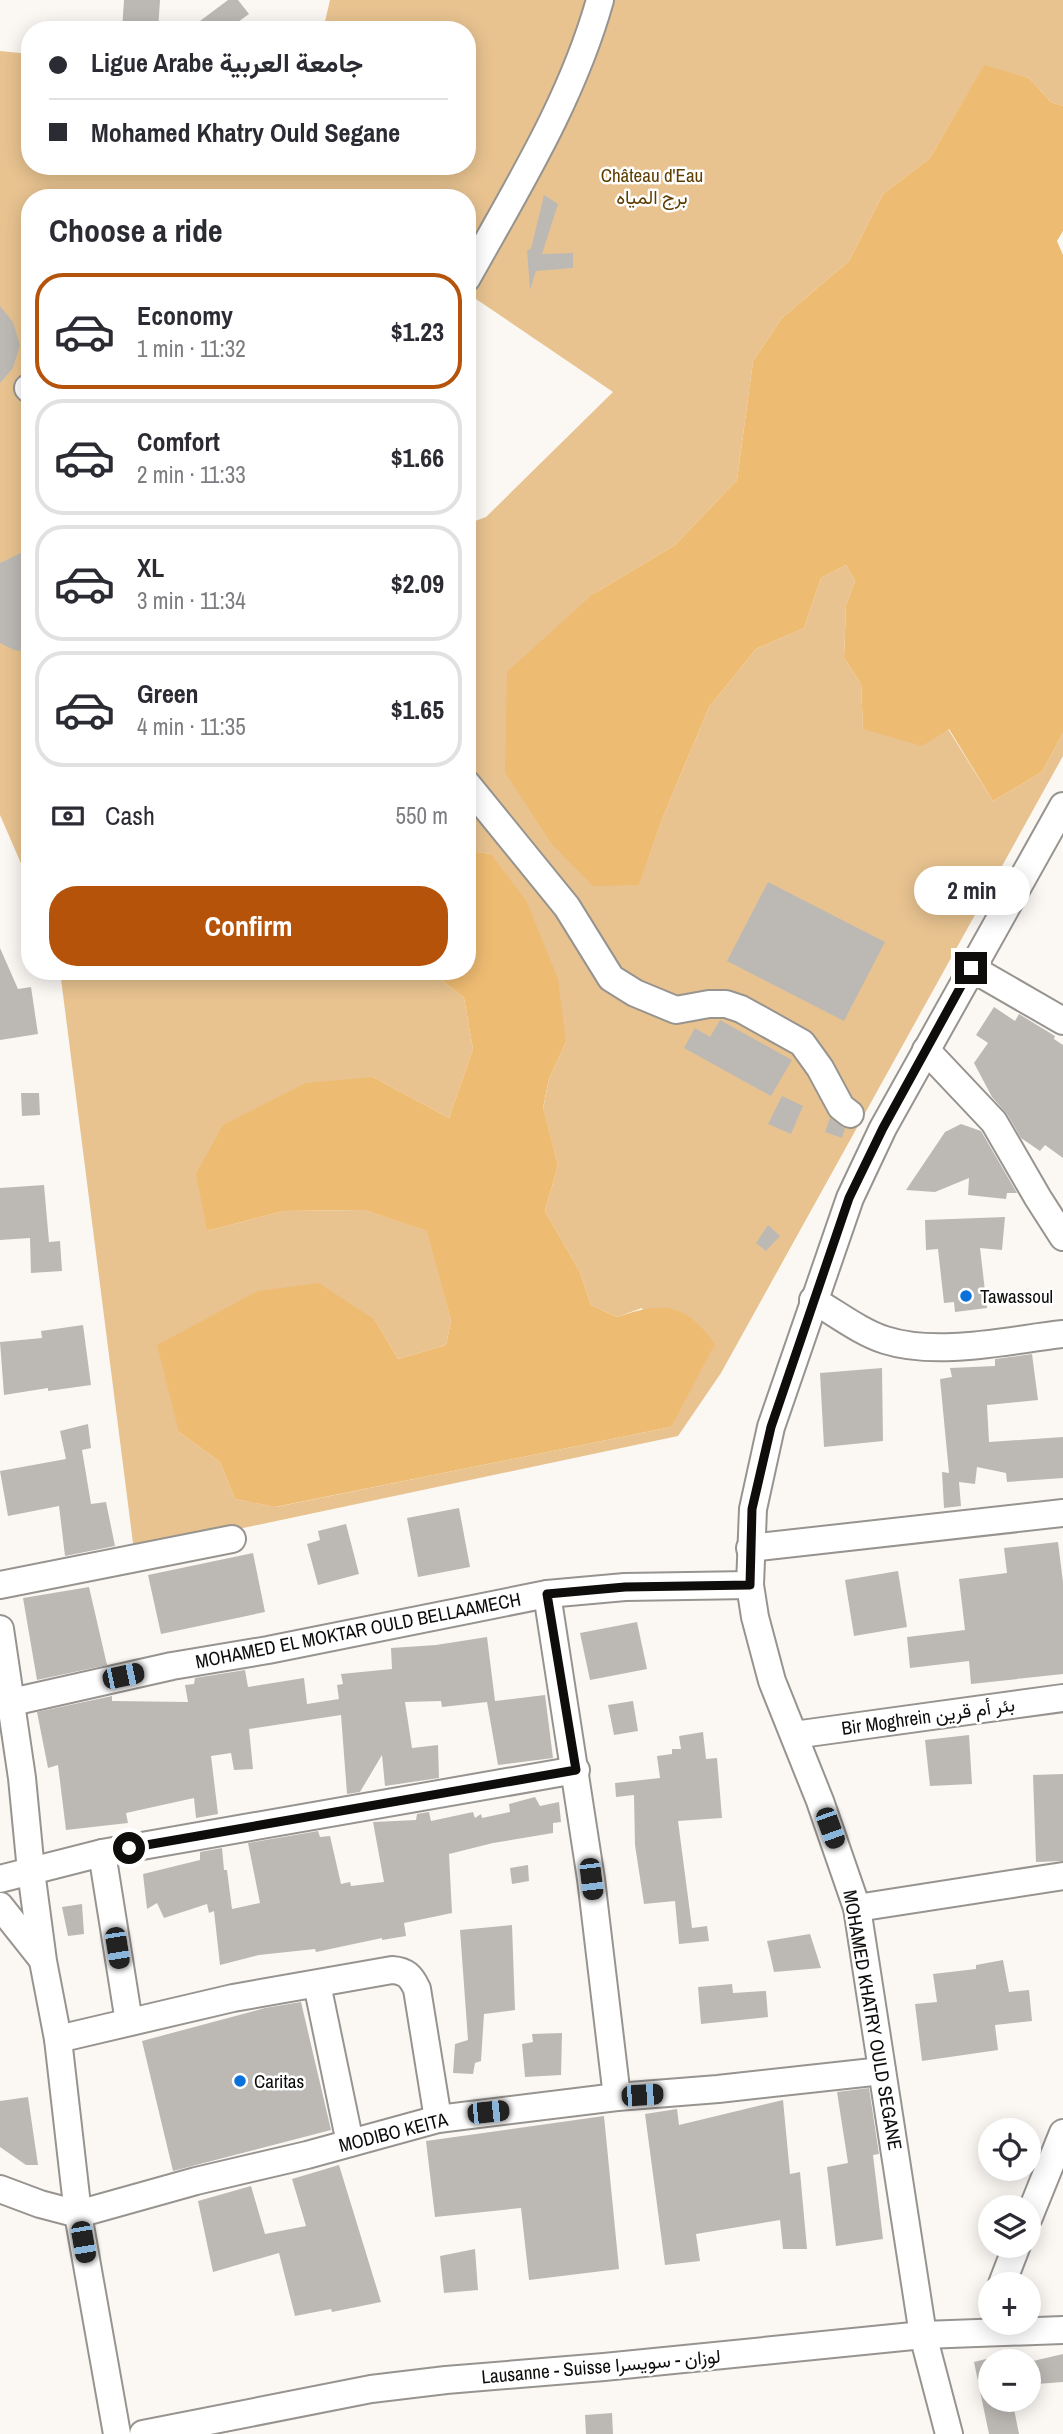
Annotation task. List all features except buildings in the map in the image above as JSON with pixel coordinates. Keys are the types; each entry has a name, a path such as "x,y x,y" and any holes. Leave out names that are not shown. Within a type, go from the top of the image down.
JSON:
{"street":[{"path":"476,262 545,138 580,61 600,0"},
{"path":"476,796 566,907 611,978 635,993 676,1010 709,1004 726,1004 741,1009 802,1044 820,1068 841,1107 850,1114"},
{"name":"MOHAMED KHATRY OULD SEGANE","path":"949,2434 923,2335 857,1908 849,1880 772,1681 750,1585 752,1509 771,1427 849,1198 926,1049 1063,806"},
{"path":"971,968 1063,1021"},
{"path":"926,1049 995,1122 1038,1198 1060,1228"},
{"path":"813,1300 883,1340 923,1347 1063,1334"},
{"path":"750,1548 1063,1513"},
{"path":"0,1585 232,1539"},
{"name":"MOHAMED EL MOKTAR OULD BELLAAMECH","path":"12,1702 147,1671 268,1650 547,1594 625,1587 750,1585"},
{"path":"547,1594 593,1892 617,2097"},
{"path":"0,1629 22,1778 43,1961 58,2039 78,2214 117,2434"},
{"name":"Bir Moghrein بئر أم قرين","path":"794,1735 1063,1698"},
{"path":"0,1879 102,1853 576,1770"},
{"path":"102,1853 129,2022"},
{"path":"857,1908 1063,1875"},
{"path":"0,1906 43,1961"},
{"path":"58,2039 233,1998 392,1970 402,1971 412,1977 417,1989 438,2119"},
{"path":"317,1984 349,2143"},
{"name":"MODIBO KEITA","path":"78,2214 438,2119 617,2097 882,2071"},
{"path":"1038,2195 1063,2133"},
{"path":"0,2189 78,2214"},
{"name":"Lausanne - Suisse لوزان - سويسرا","path":"143,2434 409,2384 923,2335 978,2323"},
{"name":"Lausanne - Suisse لوزان - سويسرا","path":"1041,2327 1063,2330"}],"green space":[{"name":"Château d'Eau برج المياه","path":"330,0 1063,0 1063,106 1051,102 1029,78 984,66 930,158 883,194 849,261 782,318 753,361 737,480 675,545 593,594 639,884 663,817 709,707 756,649 804,628 821,578 846,565 855,581 846,605 844,658 861,684 863,729 948,729 993,801 1042,772 1063,733 1063,756 721,1373 678,1436 134,1551 61,980 442,980 464,998 473,1049 449,1118 373,1077 207,1231 284,1211 364,1210 428,1231 451,1321 446,1345 398,1359 375,1320 179,1432 220,1462 235,1499 276,1507 671,1427 642,1308 617,1317 591,1305 580,1272 545,1211 558,1165 543,1109 549,1079 566,1042 491,854 476,852 476,521 486,517 613,392 476,299 476,189 21,189 21,863 0,815 0,51 21,53 21,175 476,175 476,21 325,21"}],"shaded area":[{"path":"984,65 1029,78 1051,102 1063,106 1063,231 1057,241 1063,255 1063,733 1042,772 993,801 949,729 922,746 863,729 861,684 844,658 846,605 855,581 846,565 821,578 804,628 756,649 709,707 663,817 639,885 593,886 551,843 505,772 507,672 593,594 675,545 737,480 753,361 782,318 849,261 883,194 930,158"},
{"path":"476,852 491,854 527,902 558,979 566,1042 549,1079 543,1108 558,1165 545,1211 580,1272 591,1305 617,1317 648,1309 672,1309 694,1320 715,1344 671,1427 275,1507 235,1499 220,1462 179,1432 157,1345 258,1291 319,1283 375,1320 398,1359 446,1345 451,1321 427,1231 364,1210 284,1211 207,1231 196,1174 223,1125 306,1083 373,1077 449,1118 473,1049 464,998 442,980 476,980"}],"place":[{"name":"Tawassoul","path":"966,1296"},
{"name":"Caritas","path":"240,2081"}],"route":[{"path":"129,1848 576,1770 547,1594 625,1587 750,1585 752,1509 771,1427 849,1198 883,1128 971,968"}]}
